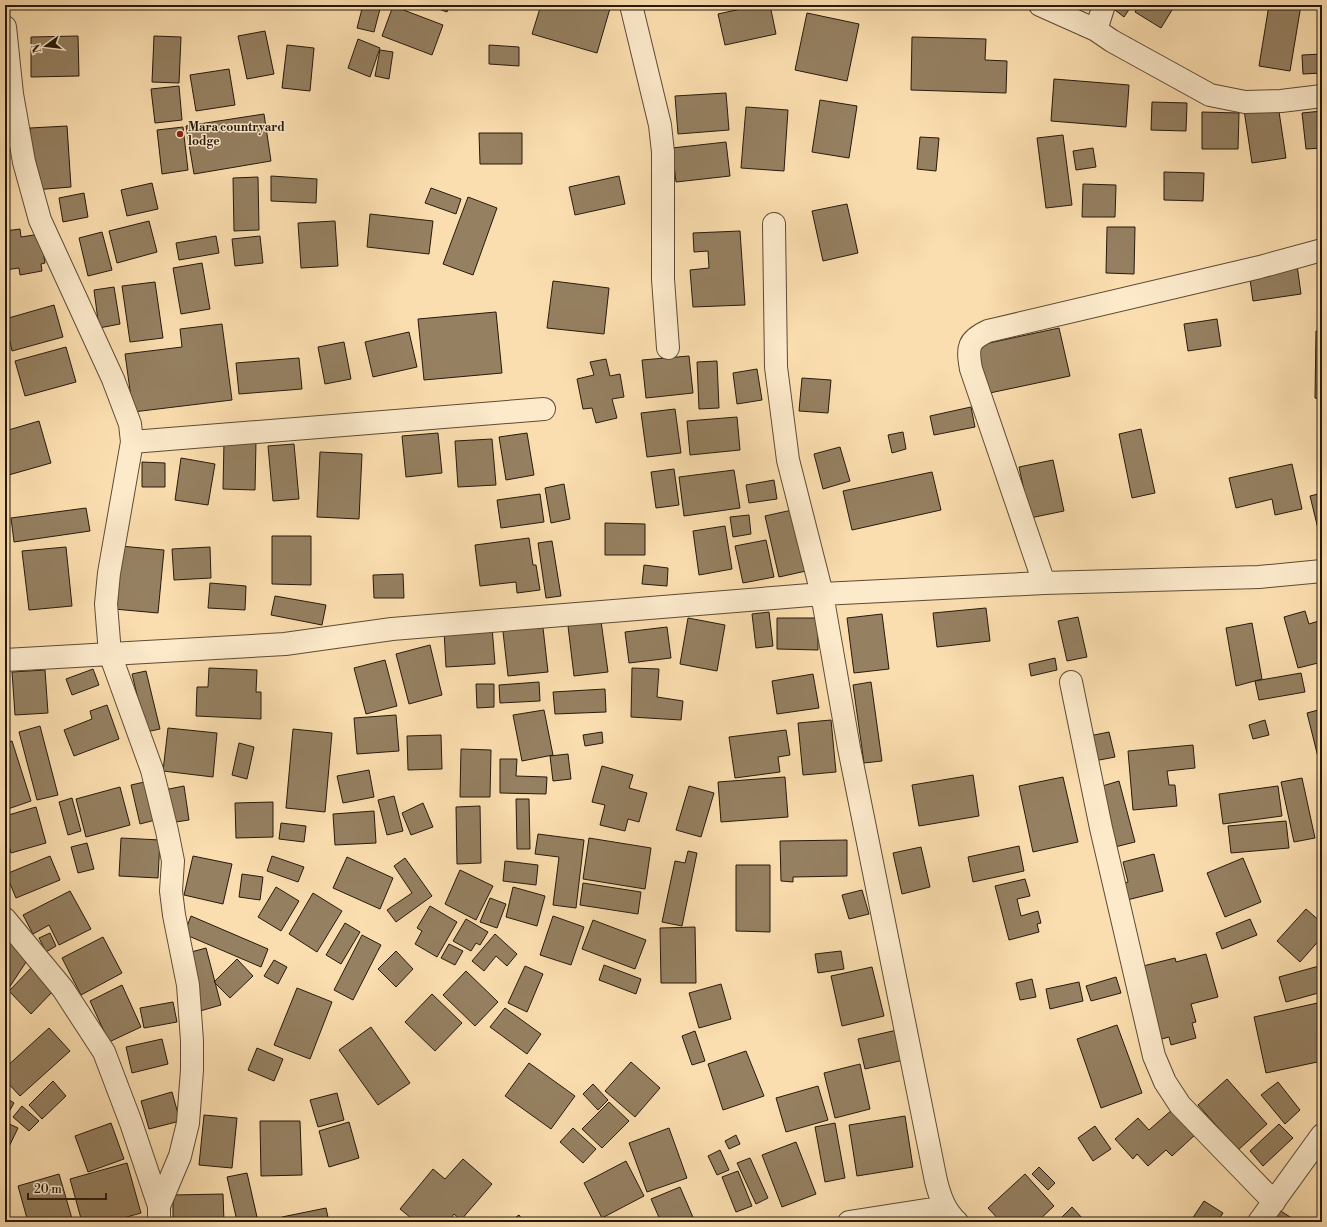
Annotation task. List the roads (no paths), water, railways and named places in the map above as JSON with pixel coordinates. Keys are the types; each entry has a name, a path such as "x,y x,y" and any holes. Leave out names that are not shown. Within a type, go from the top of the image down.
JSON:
{"street":[{"path":"631,5 660,125 663,279 668,348"},
{"path":"1040,5 1096,30 1112,41 1210,95 1245,102 1281,101 1322,96"},
{"path":"1096,30 1104,5"},
{"path":"5,27 12,94 22,155 40,220 113,379 130,424 132,442 109,573 106,604 110,654 152,770 173,861 171,891 174,915 188,985 192,1070 188,1122 180,1156 159,1214"},
{"path":"774,224 776,367 788,460 822,594 855,779 936,1181 940,1197 951,1215 849,1222"},
{"path":"1044,583 971,368 970,348 976,337 988,331 1015,324 1260,267 1322,250"},
{"path":"132,442 544,409"},
{"path":"5,660 285,644 392,629 822,594 1044,583 1259,577 1322,571"},
{"path":"1071,682 1102,828 1154,1056 1165,1082 1180,1105 1274,1202"},
{"path":"5,919 63,989 104,1052 129,1117 159,1214"},
{"path":"1259,1222 1322,1135"}],"place":[{"name":"Mara countryard lodge","path":"180,134"}]}
